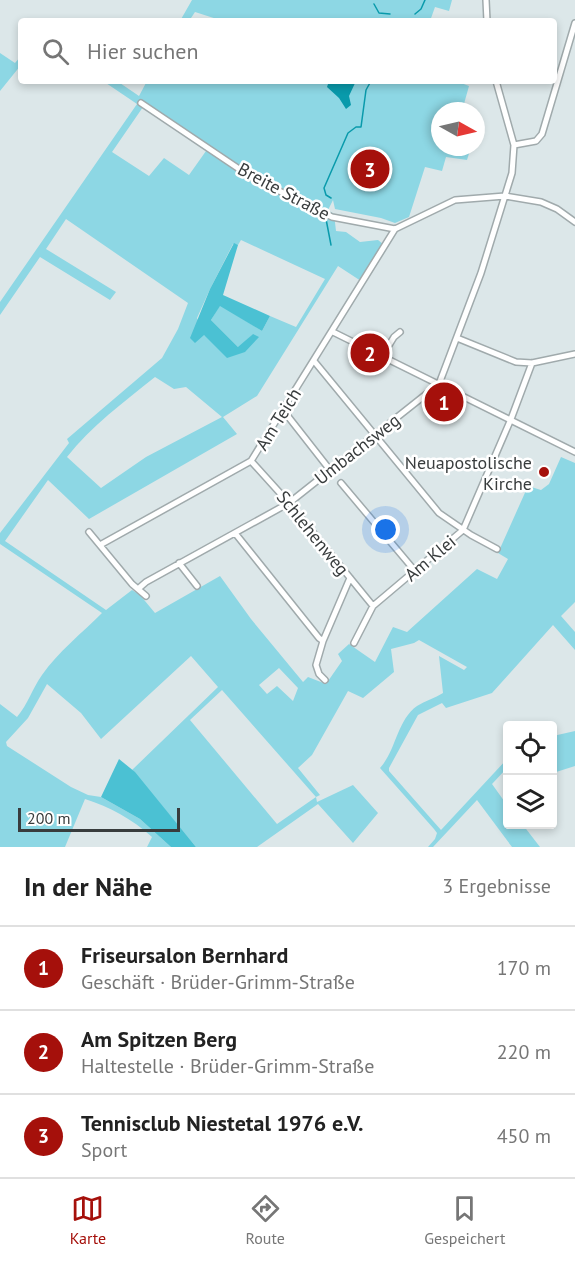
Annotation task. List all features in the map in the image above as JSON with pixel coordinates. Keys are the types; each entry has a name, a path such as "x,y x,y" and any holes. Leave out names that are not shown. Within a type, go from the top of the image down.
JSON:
{"street":[{"path":"486,0 487,18"},
{"path":"557,75 575,23"},
{"path":"439,384 481,273 512,173 514,145 497,84"},
{"path":"514,145 536,141 542,134 554,84"},
{"name":"Breite Straße","path":"141,104 251,177 278,191 332,217 395,229"},
{"path":"395,229 455,200 505,196 541,202 556,208 575,222"},
{"name":"Am Teich","path":"100,545 251,461 395,229"},
{"path":"333,332 575,452"},
{"path":"383,356 393,337 400,332"},
{"path":"457,338 516,363 532,363 575,354"},
{"path":"314,361 439,513 497,549"},
{"name":"Am Klei","path":"354,643 373,606 463,530 511,419 532,363"},
{"name":"Umbachsweg","path":"138,589 179,563 289,503 439,384"},
{"path":"283,410 330,470"},
{"name":"Schlehenweg","path":"251,461 289,503 373,606"},
{"path":"341,483 415,571"},
{"path":"89,532 132,584 146,596"},
{"path":"235,533 319,638 324,641"},
{"path":"179,563 197,586"},
{"path":"325,680 319,674 316,665 350,578"}],"shaded area":[{"path":"192,0 452,0 449,11 435,7 431,18 214,18 195,12 191,18 182,18"},
{"path":"0,53 15,63 18,60 18,69 0,91"},
{"path":"107,84 121,84 139,96 145,84 464,84 469,86 465,102 431,102 431,156 468,156 467,160 446,157 442,171 425,167 409,217 395,223 335,209 333,200 328,210 334,214 336,231 346,232 360,242 378,240 383,244 361,281 338,266 257,396 223,417 237,434 89,519 48,480 5,541 106,610 132,590 140,595 155,613 220,576 251,619 303,682 308,677 326,684 342,661 338,654 349,644 375,662 393,627 407,632 477,569 497,579 508,559 498,553 528,486 541,490 549,484 561,457 575,463 575,602 561,616 575,632 575,650 553,625 492,693 446,708 442,703 418,715 389,768 389,771 441,830 503,763 503,772 492,784 503,799 503,829 526,829 540,847 512,847 477,800 433,847 428,847 437,833 380,768 410,712 443,693 439,656 464,670 467,667 419,640 391,649 394,672 363,698 348,691 312,755 298,768 320,795 316,797 317,802 353,785 378,813 353,843 318,804 257,847 196,847 132,770 218,687 191,656 101,739 81,713 47,684 28,718 6,742 7,746 71,787 88,795 101,797 140,819 171,847 147,847 152,837 137,825 120,814 85,799 65,847 0,847 0,704 17,717 48,667 102,613 0,544 0,533 69,443 67,439 162,358 178,329 188,303 66,219 46,249 116,292 110,300 40,257 0,315 0,302 137,104","holes":["143,107 206,151 189,175 164,158 149,176 112,152","241,240 325,279 296,327 270,316 262,331 220,305 211,320 239,348 253,334 245,351 204,335 197,318 233,244 238,245","155,377 174,389 186,387 222,417 146,457 101,488 67,457 97,425","279,668 298,688 293,701 277,686 267,694 259,685","222,690 316,797 277,824 190,720"]},
{"path":"328,84 355,84 349,96 351,105 346,109 339,98 327,87"},
{"path":"234,243 238,245 223,295 270,316 262,331 220,306 211,320 238,347 253,334 259,337 245,352 227,358 204,335 195,343 190,338 210,289"},
{"path":"575,731 575,766 557,772 557,735"},
{"path":"119,759 135,772 196,847 171,847 140,819 101,797"}],"waterway":[{"path":"415,14 421,9 425,0"},
{"path":"374,4 379,13 390,14"},
{"path":"331,198 326,195 324,188 348,133 356,127 361,127 366,90 369,84"},
{"path":"326,219 331,245"}],"place":[{"name":"Tennisclub Niestetal 1976 e.V.","path":"370,169"},
{"name":"Am Spitzen Berg","path":"370,353"},
{"name":"Friseursalon Bernhard","path":"444,402"},
{"name":"Neuapostolische Kirche","path":"544,472"}]}
